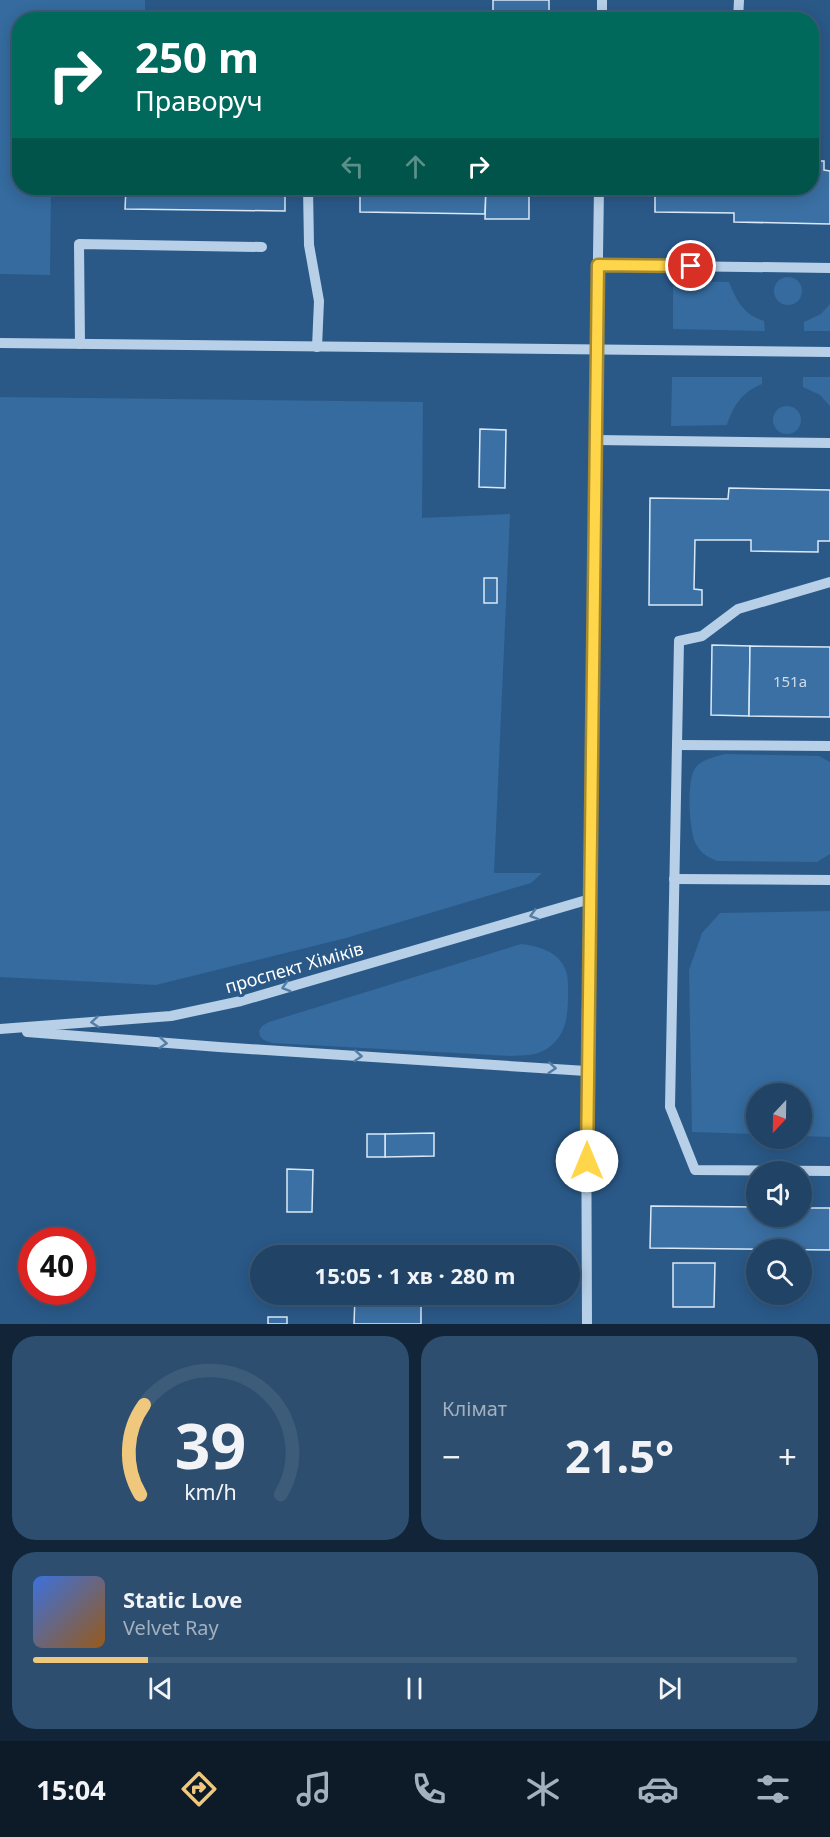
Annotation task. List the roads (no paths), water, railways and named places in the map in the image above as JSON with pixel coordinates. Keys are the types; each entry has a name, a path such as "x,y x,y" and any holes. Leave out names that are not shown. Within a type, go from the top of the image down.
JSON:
{"street":[{"path":"308,195 309,245 318,301 317,347"},
{"path":"587,1324 586,1071 599,195"},
{"path":"80,344 79,244 262,247"},
{"path":"598,265 830,268"},
{"path":"0,343 830,352"},
{"path":"596,440 830,443"},
{"path":"830,582 738,609 702,636 679,641 670,1107 695,1170 830,1171"},
{"path":"677,745 830,746"},
{"path":"674,879 830,880"},
{"name":"проспект Хіміків","path":"0,1030 171,1016 241,1000 590,899"},
{"name":"проспект Хіміків","path":"0,1030 586,1071"}]}
